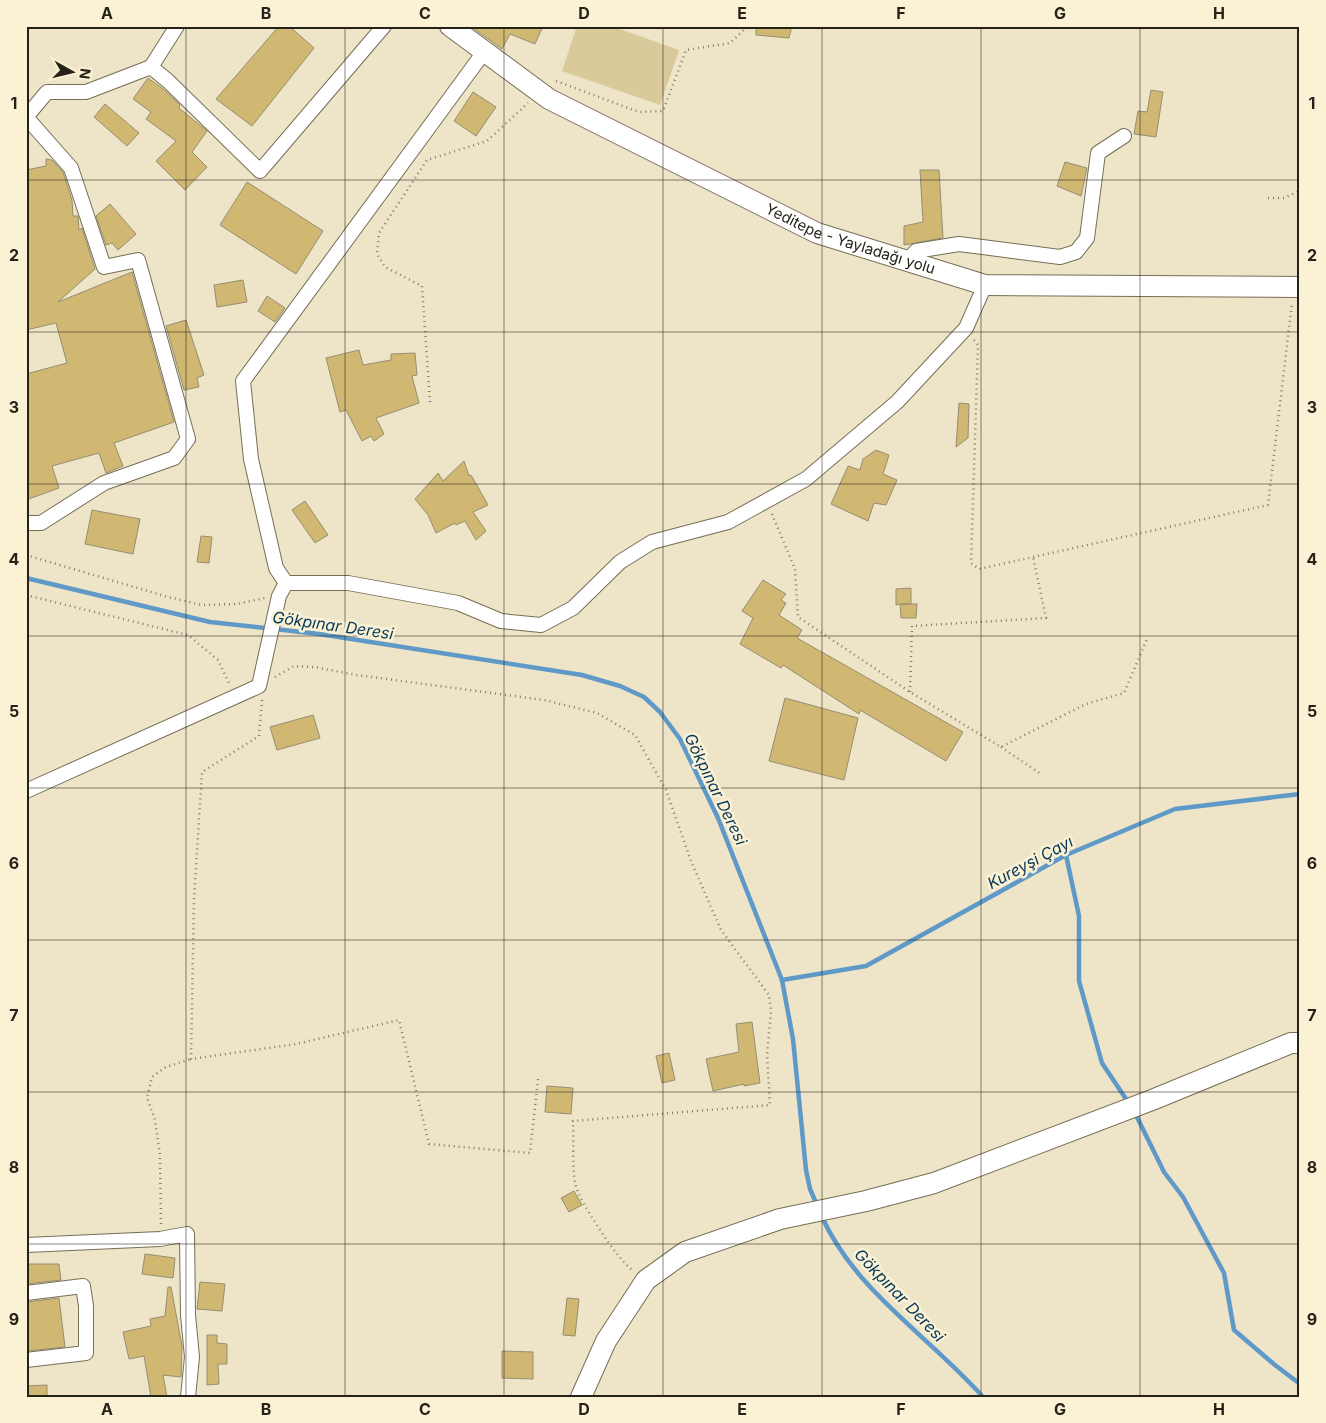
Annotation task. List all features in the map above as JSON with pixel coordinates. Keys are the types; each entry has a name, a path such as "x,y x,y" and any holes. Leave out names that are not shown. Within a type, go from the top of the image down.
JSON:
{"main road":[{"name":"Yeditepe - Yayladağı yolu","path":"450,26 549,99 817,233 984,285 1297,287"},
{"path":"581,1397 606,1341 646,1280 685,1252 780,1219 866,1201 934,1183 1152,1100 1291,1043 1300,1043"}],"street":[{"path":"26,523 41,523 104,483 174,458 188,439 138,260 104,267 71,168 26,117 47,92 86,92 150,67 177,26"},
{"path":"150,67 168,81 260,171 384,26"},
{"path":"286,583 276,568 252,459 243,381 484,52"},
{"path":"908,261 916,251 959,244 1060,257 1076,252 1087,238 1098,153 1124,136"},
{"path":"286,583 348,583 458,603 501,621 541,625 574,608 620,562 652,542 728,522 806,479 897,402 966,328 984,285"},
{"path":"26,791 235,695 259,686 278,596 286,583"},
{"path":"26,1245 160,1239 187,1234 188,1316 192,1357 188,1397"},
{"path":"26,1293 83,1286 86,1306 86,1353 26,1360"}],"path":[{"path":"430,402 422,286 385,267 377,254 379,233 426,160 487,141 540,92 556,81 639,112 663,111 686,50 730,43 748,26"},
{"path":"1268,198 1284,198 1300,191"},
{"path":"966,328 978,346 971,563 979,569 1268,505 1297,287"},
{"path":"766,501 795,569 798,617 910,692 1041,774"},
{"path":"26,555 168,597 202,605 237,604 278,596"},
{"path":"910,692 912,626 1046,618 1033,557"},
{"path":"26,595 188,635 218,660 235,695"},
{"path":"1001,748 1086,704 1124,693 1148,639"},
{"path":"191,1059 194,899 202,772 259,736 263,707 259,686 294,666 544,700 597,713 635,735 666,790 691,860 721,930 769,995 771,1011 767,1055 770,1105 573,1121 575,1185 602,1235 625,1264 646,1280"},
{"path":"160,1239 160,1155 155,1120 148,1098 152,1077 166,1067 191,1059 296,1044 399,1020 429,1144 530,1153 538,1079"}],"shaded area":[{"path":"577,26 611,26 679,50 660,105 562,71"}],"building":[{"path":"279,26 289,26 314,48 252,126 216,99"},
{"path":"470,26 543,26 535,44 510,34 502,49"},
{"path":"756,26 792,26 789,38 756,35"},
{"path":"148,78 162,88 180,105 179,108 207,131 192,152 207,167 185,190 156,161 176,141 146,119 151,112 133,99"},
{"path":"1151,90 1163,92 1156,137 1134,134 1138,111 1147,112"},
{"path":"473,92 496,107 476,136 454,121"},
{"path":"105,104 139,133 127,146 94,117"},
{"path":"46,159 52,160 63,172 72,200 73,216 78,216 79,230 82,228 95,269 58,302 132,272 174,422 114,443 123,466 106,473 99,453 52,466 59,488 26,500 26,374 67,363 56,323 26,330 26,170 46,166"},
{"path":"1065,162 1087,168 1081,196 1057,186"},
{"path":"920,170 939,170 943,238 904,245 904,226 923,222"},
{"path":"247,182 323,231 296,274 220,225"},
{"path":"110,204 136,234 118,250 112,243 106,245 96,216"},
{"path":"243,280 247,302 217,307 214,285"},
{"path":"267,296 285,308 275,322 258,311"},
{"path":"186,320 204,375 197,378 199,387 184,390 166,326"},
{"path":"359,350 363,365 391,360 391,354 415,353 417,375 412,376 419,403 376,418 384,434 374,441 371,436 362,441 346,410 340,412 326,358"},
{"path":"959,403 969,404 968,438 956,447"},
{"path":"876,450 889,455 883,474 897,480 886,505 874,503 868,521 831,504 848,466 860,470 863,459"},
{"path":"464,461 469,476 471,475 488,505 473,512 486,531 476,540 465,521 456,525 455,523 436,533 428,515 415,499 438,473 443,481"},
{"path":"305,501 328,535 315,543 292,510"},
{"path":"92,510 140,519 133,554 85,544"},
{"path":"201,536 212,537 209,563 197,562"},
{"path":"763,580 786,594 781,600 786,603 779,615 802,630 797,638 963,732 946,761 860,710 859,714 783,665 781,668 740,644 753,618 742,611"},
{"path":"911,588 911,604 917,604 916,618 901,618 900,604 896,605 896,589"},
{"path":"785,698 858,718 844,780 769,761"},
{"path":"313,715 320,738 277,750 270,727"},
{"path":"752,1022 760,1083 744,1086 744,1084 713,1091 706,1059 739,1052 736,1024"},
{"path":"669,1053 675,1080 662,1083 656,1056"},
{"path":"547,1086 573,1088 571,1114 545,1112"},
{"path":"574,1191 582,1205 569,1212 561,1198"},
{"path":"145,1254 175,1258 173,1278 142,1274"},
{"path":"26,1264 59,1264 61,1280 26,1284"},
{"path":"200,1282 225,1284 222,1311 197,1309"},
{"path":"168,1287 171,1287 182,1346 181,1377 163,1375 167,1397 151,1397 144,1356 129,1359 123,1332 151,1326 150,1319 165,1316"},
{"path":"59,1298 65,1347 27,1351 26,1302"},
{"path":"567,1298 579,1299 575,1336 563,1335"},
{"path":"207,1335 217,1335 217,1343 227,1344 227,1364 218,1364 219,1384 207,1385"},
{"path":"502,1351 533,1352 533,1379 502,1378"},
{"path":"47,1385 47,1397 26,1397 26,1386"}],"waterway":[{"name":"Gökpınar Deresi","path":"26,578 210,622 319,634 582,675 620,686 644,697 660,712 680,739 718,818 782,980 793,1039 806,1170 810,1189 817,1205"},
{"name":"Kureyşi Çayı","path":"782,980 866,966 1066,855 1175,809 1300,794"},
{"path":"1066,855 1079,916 1079,981 1102,1063 1128,1102"},
{"path":"1135,1113 1164,1172 1183,1197 1224,1273 1234,1330 1300,1384"},
{"name":"Gökpınar Deresi","path":"822,1217 837,1244 874,1291 983,1397"}]}
